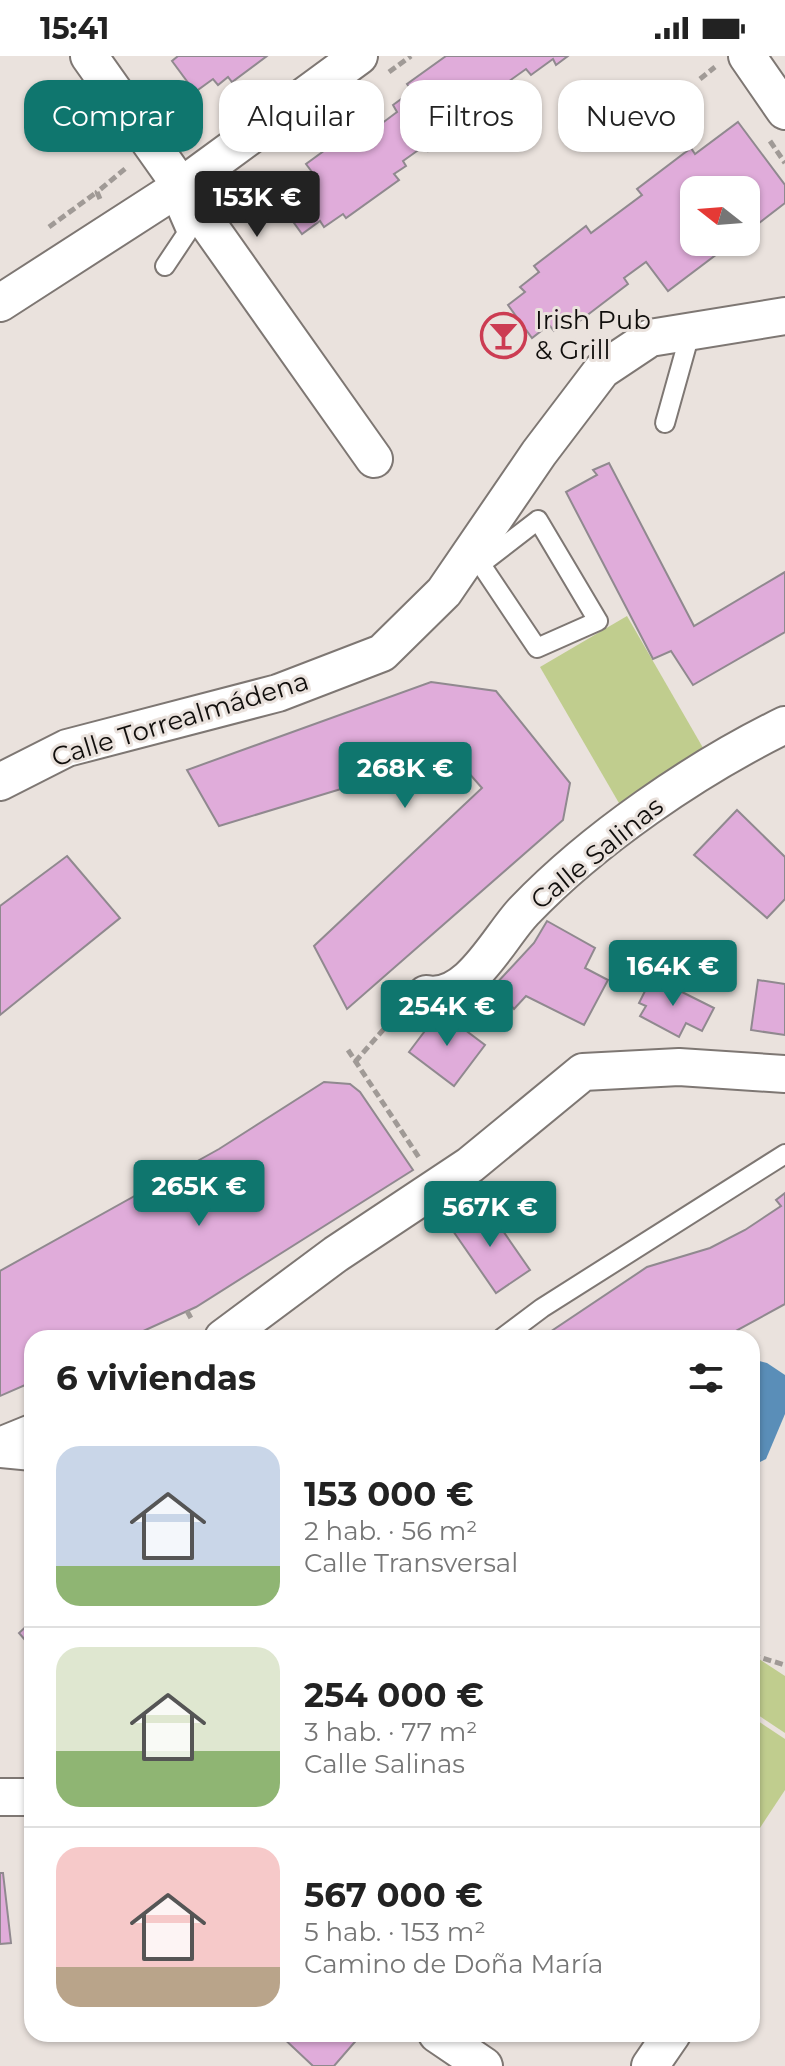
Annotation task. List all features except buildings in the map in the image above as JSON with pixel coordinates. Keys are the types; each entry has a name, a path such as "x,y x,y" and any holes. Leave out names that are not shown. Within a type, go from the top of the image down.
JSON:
{"street":[{"path":"89,56 177,190 374,459"},
{"path":"0,303 177,190 359,56"},
{"path":"747,56 785,111"},
{"name":"Calle Torrealmádena","path":"0,782 67,748 278,693 382,653 477,558 539,453 602,370 650,338 785,316"},
{"name":"Calle Salinas","path":"428,994 444,993 472,975 524,912 597,846 670,794 785,725"},
{"path":"234,1330 336,1254 470,1165 583,1072 679,1067 785,1074"},
{"path":"0,1446 24,1436"},
{"path":"0,1797 24,1797"},
{"path":"449,2042 484,2066"},
{"path":"650,2066 666,2042"}],"lane":[{"path":"165,266 187,233 177,190"},
{"path":"665,423 691,330"},
{"path":"538,520 598,621 537,648 477,558 538,520"},
{"path":"513,1330 542,1308 785,1154"},
{"path":"0,1458 24,1460"}],"path":[{"path":"355,1062 390,1022 428,994"},
{"path":"348,1050 423,1164"},
{"path":"187,1311 192,1320"},
{"path":"760,1657 785,1665"}],"green space":[{"path":"627,616 710,760 623,810 540,667"},
{"path":"760,1660 785,1676 785,1733 760,1716"},
{"path":"760,1722 785,1739 785,1790 760,1828"}],"water":[{"path":"760,1361 785,1375 785,1414 766,1459 760,1462"}],"place":[{"name":"Irish Pub & Grill","path":"504,335"}]}
